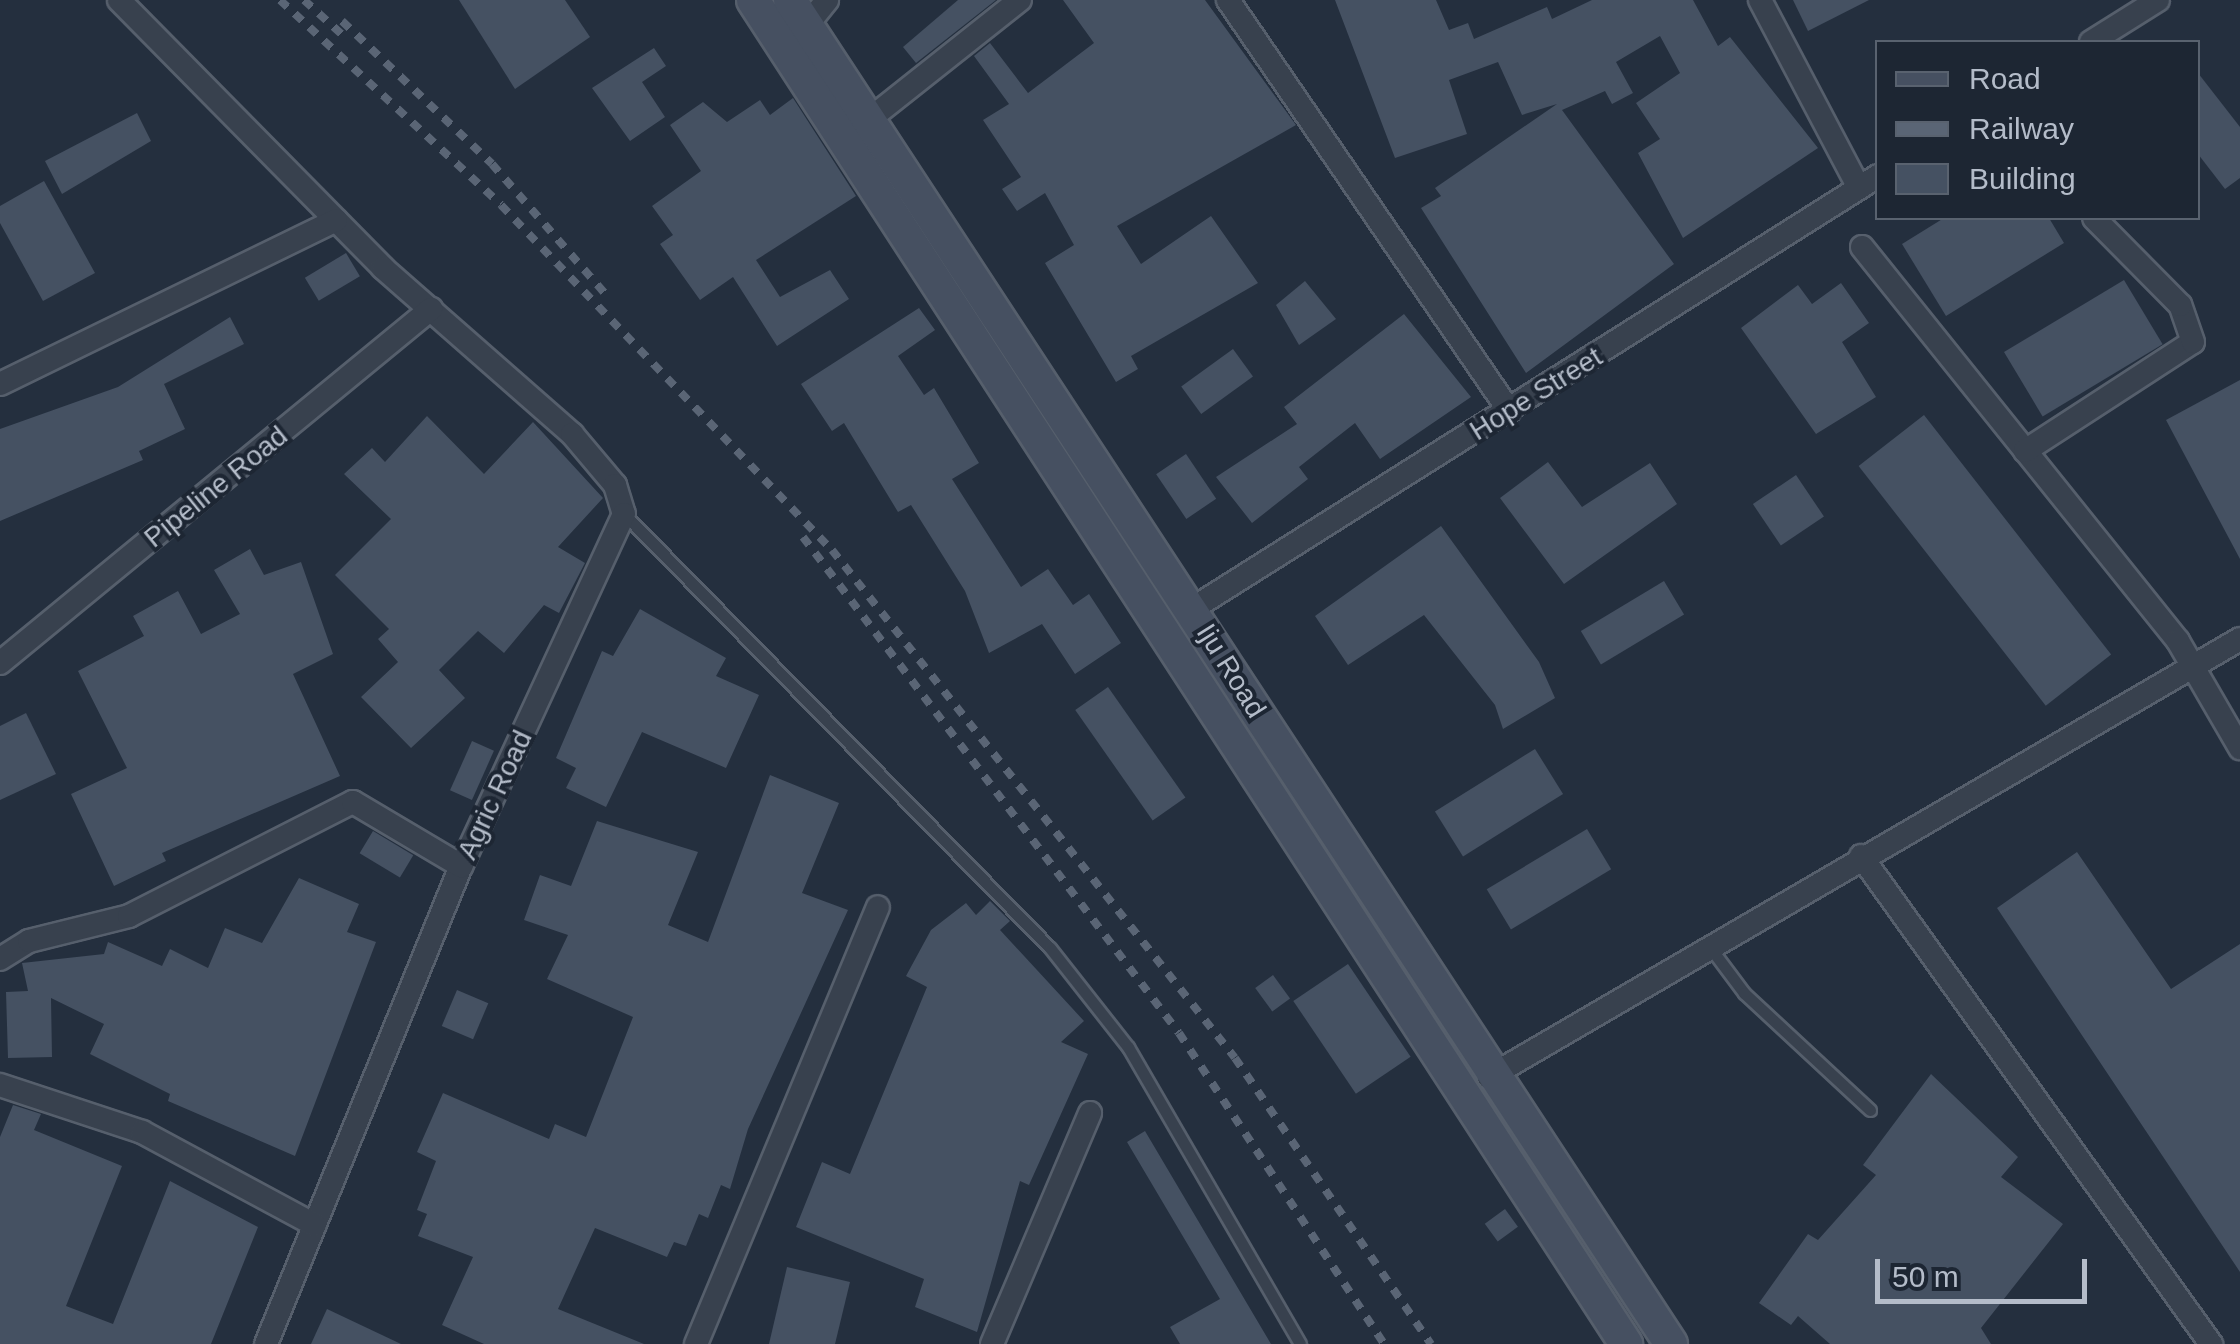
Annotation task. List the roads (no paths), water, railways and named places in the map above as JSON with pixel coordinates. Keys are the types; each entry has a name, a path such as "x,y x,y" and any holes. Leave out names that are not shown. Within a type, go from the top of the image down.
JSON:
{"main road":[{"name":"Iju Road","path":"753,0 1626,1344"},
{"name":"Iju Road","path":"808,8 871,118 1192,609 1489,1077 1671,1344"}],"street":[{"path":"119,0 336,220 572,434 615,484 624,514"},
{"path":"871,118 1020,0"},
{"path":"1228,0 1510,410"},
{"path":"1760,0 1868,182"},
{"path":"2093,40 2158,0"},
{"name":"Hope Street","path":"1192,609 1868,182"},
{"path":"0,384 336,220"},
{"path":"2026,451 2192,342 2180,305 2096,220"},
{"path":"1862,247 2178,641 2188,668 2240,748"},
{"name":"Pipeline Road","path":"0,663 431,310"},
{"name":"Agric Road","path":"266,1344 462,866 624,514"},
{"path":"1489,1077 1861,856 2240,638"},
{"path":"0,958 28,941 129,916 352,802 462,866"},
{"path":"1861,856 2211,1344"},
{"path":"696,1344 878,907"},
{"path":"0,1085 142,1132 315,1224"},
{"path":"992,1344 1090,1113"}],"lane":[{"path":"624,514 1050,948 1128,1047 1300,1344"},
{"path":"1710,946 1744,994 1870,1110"}],"railway":[{"path":"280,0 501,205 832,550 1235,1058 1431,1344"},
{"path":"304,0 347,39"},
{"path":"342,21 492,164 609,298"},
{"path":"803,537 1179,1033 1384,1344"}]}
